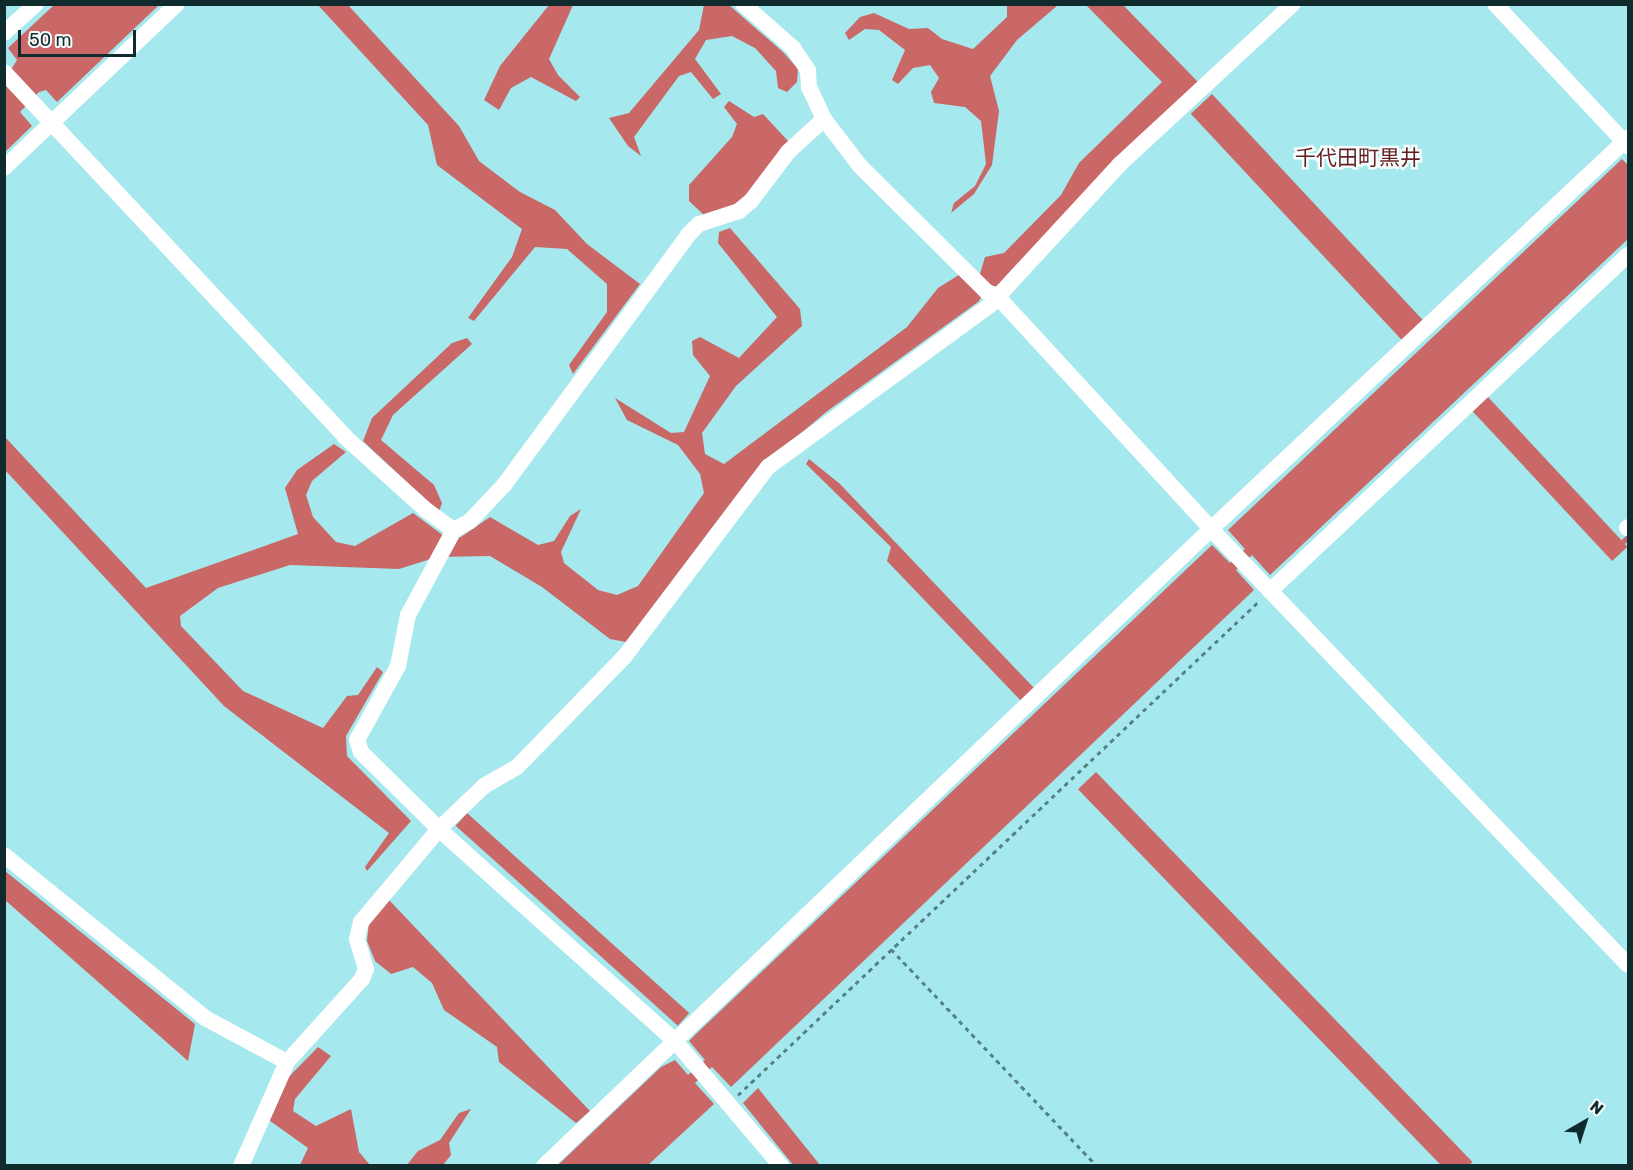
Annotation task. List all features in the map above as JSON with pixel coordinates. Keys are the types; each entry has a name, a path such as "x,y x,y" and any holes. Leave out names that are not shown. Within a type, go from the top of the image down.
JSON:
{"street":[{"path":"4,33 36,4"},
{"path":"4,168 177,4"},
{"path":"743,4 793,48 808,70 809,87 824,118 860,166 992,294 1211,529 1629,965"},
{"path":"241,1166 287,1062 362,979 366,969 357,939 361,922 439,829 484,786 518,766 625,656 768,467 990,305 992,294 1034,261 1119,165 1293,4"},
{"path":"544,1166 1211,529 1627,142 1495,4"},
{"path":"4,72 345,437 426,510 454,530"},
{"path":"781,1166 731,1102 675,1041 439,829 361,752 357,740 398,666 408,615 439,564 454,530 470,521 504,485 688,235 699,224 739,211 751,201 788,152 824,118"},
{"path":"1270,591 1629,255"},
{"path":"4,855 205,1018 287,1062"}],"path":[{"path":"731,1102 1270,591"},
{"path":"891,949 1097,1166"}],"shaded area":[{"path":"54,5 159,5 57,102 46,90 39,92 20,112 32,126 5,152 5,79 17,60 8,48"},
{"path":"318,5 348,5 459,126 479,161 520,192 555,210 587,244 640,284 573,374 569,365 607,312 607,284 567,249 535,247 474,321 468,318 512,257 522,229 437,165 428,125"},
{"path":"549,5 573,5 549,59 558,75 580,97 576,101 531,77 511,88 499,110 484,100 500,66"},
{"path":"704,5 729,5 783,52 798,69 797,82 787,92 778,88 776,71 755,48 732,36 706,40 695,59 721,94 713,99 691,72 679,76 634,137 641,156 628,146 609,118 629,113 699,30"},
{"path":"1007,5 1058,5 1017,40 990,76 999,111 992,165 974,194 951,213 954,203 975,186 986,164 981,121 965,107 934,103 931,92 939,78 930,65 913,68 898,84 892,80 905,50 879,30 865,29 849,40 845,33 860,17 874,13 909,29 928,28 942,39 973,49 1007,17"},
{"path":"1086,5 1123,5 1198,82 997,286 988,288 978,302 826,412 752,475 626,642 610,639 542,587 490,556 437,557 399,569 290,565 218,588 180,616 181,626 243,691 323,728 347,696 358,695 377,667 383,672 346,736 347,756 411,821 367,871 365,867 389,833 224,706 5,470 5,437 146,588 298,534 285,488 297,470 334,444 346,452 312,481 306,495 313,517 336,542 355,546 413,513 448,539 461,537 490,517 538,545 554,541 570,516 581,509 561,552 564,563 598,590 617,595 638,586 704,493 700,474 678,445 627,420 615,398 671,433 684,432 710,376 693,355 692,341 700,337 739,358 777,317 718,243 719,232 730,228 800,309 802,326 736,386 702,433 705,454 724,464 907,327 938,288 962,273 979,277 985,257 1004,253 1061,195 1079,163 1162,82"},
{"path":"1212,94 1423,321 1402,340 1191,114"},
{"path":"729,101 754,117 763,114 788,141 747,198 707,218 689,201 689,185 732,137 737,124 724,107"},
{"path":"1622,159 1628,165 1628,239 1270,575 1252,555 1236,570 1254,590 731,1087 712,1067 695,1083 714,1104 648,1165 557,1166 661,1067 675,1060 688,1075 705,1060 689,1041 696,1034 1212,545 1230,563 1245,549 1228,530"},
{"path":"467,338 472,344 393,415 381,440 434,485 442,503 439,512 363,441 372,418 452,343"},
{"path":"1487,396 1627,547 1612,561 1472,410"},
{"path":"809,459 840,484 1034,688 1021,701 887,561 891,547 806,464"},
{"path":"1096,772 1473,1162 1468,1166 1442,1166 1078,789"},
{"path":"467,813 689,1013 678,1026 456,826"},
{"path":"5,871 195,1024 188,1061 5,900"},
{"path":"389,900 590,1111 576,1123 499,1062 497,1047 444,1010 432,983 413,967 391,974 375,961 367,941 369,922"},
{"path":"318,1047 331,1056 295,1099 293,1111 316,1126 351,1109 359,1152 370,1165 300,1165 308,1148 266,1118 278,1088"},
{"path":"758,1088 820,1165 793,1165 743,1103"},
{"path":"471,1109 449,1143 451,1155 443,1165 407,1165 418,1151 440,1140 459,1113"}],"waterway":[{"path":"1619,545 1628,537"}],"district":[{"name":"千代田町黒井","path":"1358,158"}]}
